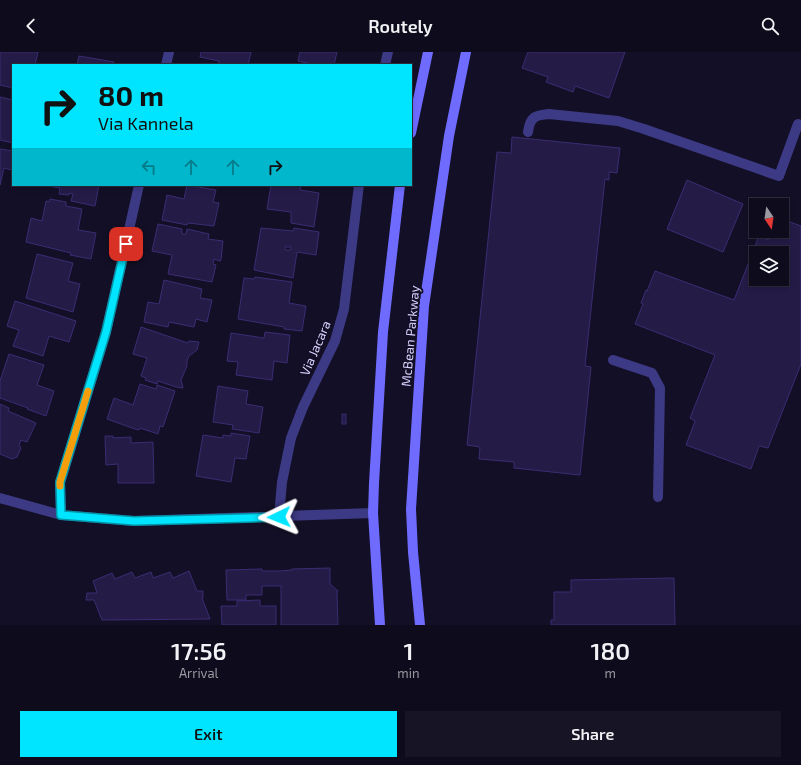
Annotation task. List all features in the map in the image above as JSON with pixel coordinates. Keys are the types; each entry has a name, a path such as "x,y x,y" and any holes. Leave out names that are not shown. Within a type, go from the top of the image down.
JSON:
{"main road":[{"path":"412,128 428,52"},
{"name":"McBean Parkway","path":"420,625 413,552 411,509 424,306 449,136 466,52"},
{"name":"McBean Parkway","path":"380,625 373,513 374,474 383,332 400,186"}],"street":[{"path":"166,64 169,52"},
{"path":"385,64 388,52"},
{"path":"528,132 532,118 539,115 549,114 618,121 779,176 798,124"},
{"path":"61,515 60,482 106,332 139,186"},
{"name":"Via Jacara","path":"279,517 282,482 291,438 303,407 335,341 344,309 359,186"},
{"path":"613,360 652,373 660,388 658,497"},
{"path":"0,498 61,515 134,521 373,513"}],"building":[{"path":"0,52 38,52 35,64 12,64 12,88 0,85"},
{"path":"201,52 251,52 248,64 218,64 219,61 200,57"},
{"path":"300,52 337,52 334,64 312,64 298,61"},
{"path":"528,52 625,52 609,98 575,86 573,92 546,82 548,77 522,68"},
{"path":"79,56 114,62 113,64 77,64"},
{"path":"0,97 12,100 12,143 0,140"},
{"path":"512,137 620,148 617,173 609,172 609,180 605,179 585,366 591,367 580,475 514,468 514,462 479,459 480,447 467,445 497,152 511,153"},
{"path":"0,149 12,151 12,170 4,168 0,185"},
{"path":"687,180 743,204 723,252 667,229"},
{"path":"49,186 99,186 95,206 71,201 73,194 59,194 60,188"},
{"path":"187,186 216,190 213,202 219,203 214,226 188,223 187,225 162,220 167,195 184,199"},
{"path":"271,186 301,186 300,190 319,193 314,227 291,223 291,212 267,209"},
{"path":"50,199 66,202 66,206 82,209 78,230 96,233 91,259 70,255 71,253 26,242 31,218 42,221 46,201 49,202"},
{"path":"789,222 801,226 801,364 768,448 759,446 751,469 686,445 695,421 690,418 715,355 635,324 643,304 641,303 655,271 734,300 749,262 749,286 789,286 789,246 755,246 758,238 768,240 769,238 789,238"},
{"path":"158,224 182,229 182,234 186,234 187,229 209,234 208,239 223,241 221,260 214,259 213,264 216,265 212,282 168,274 172,255 152,251"},
{"path":"261,228 293,231 294,228 319,232 316,255 297,252 293,278 254,270","holes":["285,247 291,247 291,250 285,250"]},
{"path":"37,254 73,263 68,281 80,284 73,312 26,298"},
{"path":"255,277 292,282 289,303 306,306 302,331 284,329 284,327 238,319 244,278 254,279"},
{"path":"164,280 202,289 200,298 212,300 207,322 196,319 194,327 169,322 168,327 144,322 148,302 159,304"},
{"path":"15,301 76,321 69,342 49,336 43,356 13,346 19,330 7,326"},
{"path":"141,327 188,343 189,341 199,342 197,350 189,356 187,361 187,366 181,380 183,388 158,381 157,384 145,380 146,378 141,376 147,358 133,354"},
{"path":"265,332 290,335 287,363 274,361 272,380 236,375 238,362 227,361 231,333 264,338"},
{"path":"9,354 44,365 37,385 54,391 46,416 0,398 0,381"},
{"path":"140,384 156,389 157,385 175,391 163,427 160,426 158,434 140,428 139,430 135,429 107,419 114,398 133,405"},
{"path":"218,386 248,391 246,404 263,407 259,433 232,429 233,425 213,422"},
{"path":"0,404 9,408 8,411 36,423 27,442 21,440 19,445 21,448 17,457 12,459 0,454"},
{"path":"342,414 346,414 346,424 342,424"},
{"path":"231,433 250,436 246,459 235,458 231,482 196,476 203,435 223,438 223,435 231,436"},
{"path":"105,436 113,436 113,438 131,437 131,443 153,442 154,483 118,483 118,464 106,465"},
{"path":"330,568 330,584 338,591 338,625 281,625 281,586 262,586 262,595 246,595 246,600 227,600 226,570 262,569 262,571 279,571 292,569"},
{"path":"189,571 197,591 203,591 202,598 210,619 102,620 94,600 86,600 87,593 97,593 93,581 112,573 115,579 132,572 135,578 151,572 153,578 170,572 173,578"},
{"path":"674,578 675,625 551,625 551,620 554,620 554,592 571,592 571,580"},
{"path":"260,600 260,606 276,606 276,625 222,625 221,606 237,606 237,601"}],"slow traffic":[{"path":"60,486 88,391"}],"route":[{"path":"126,244 106,332 60,482 61,515 134,521 279,517"}]}
